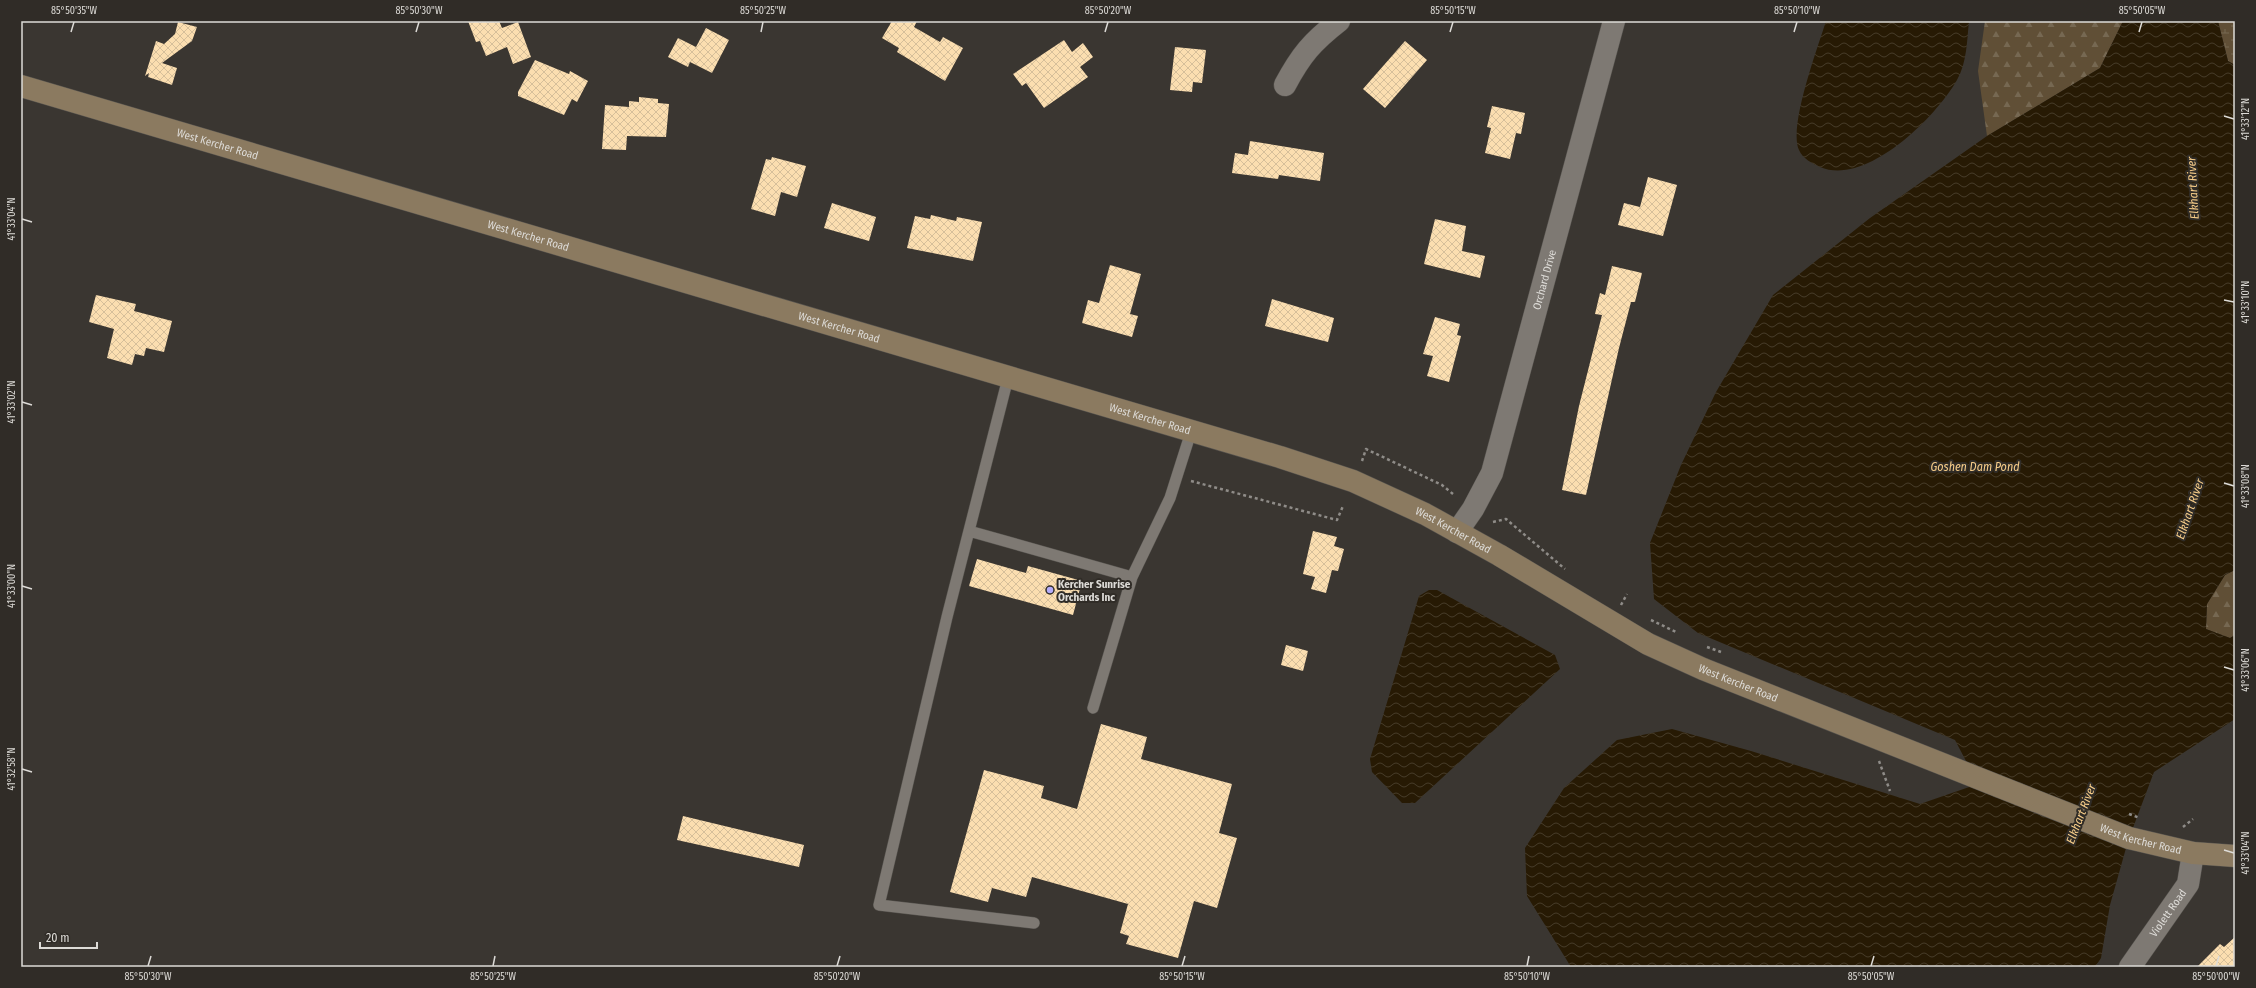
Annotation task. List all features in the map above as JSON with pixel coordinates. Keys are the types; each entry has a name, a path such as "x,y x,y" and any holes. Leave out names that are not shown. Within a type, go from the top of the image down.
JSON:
{"main road":[{"name":"West Kercher Road","path":"21,86 1280,457 1353,482 1382,493 1457,532 1648,644 1745,687 2129,838 2193,854 2235,856"}],"street":[{"path":"1285,86 1299,59 1321,35 1339,21"},
{"name":"Orchard Drive","path":"1457,532 1473,509 1492,473 1614,21"},
{"name":"Violett Road","path":"2130,967 2188,884 2193,854"}],"lane":[{"path":"1008,378 969,531 879,905 1034,923"},
{"path":"1093,708 1132,577 1170,498 1191,432"},
{"path":"969,531 1132,577"}],"path":[{"path":"1362,460 1366,449 1442,485 1453,494"},
{"path":"1177,477 1337,520 1343,506"},
{"path":"1493,522 1506,519 1567,571"},
{"path":"1621,605 1627,594"},
{"path":"1614,601 1628,608"},
{"path":"1648,618 1681,635"},
{"path":"1702,644 1724,653"},
{"path":"1869,737 1890,791"},
{"path":"2183,828 2193,819"}],"green space":[{"path":"1985,21 2123,21 2100,68 1987,136 1978,71"},
{"path":"2218,21 2235,21 2235,65 2228,61"},
{"path":"2235,570 2235,635 2230,638 2206,629 2207,604 2225,575"}],"water":[{"path":"1826,21 1969,21 1963,66 1957,80 1933,112 1917,129 1898,145 1878,158 1858,167 1838,171 1820,167 1808,160 1799,150 1797,139 1797,124 1805,87"},
{"name":"Goshen Dam Pond","path":"2123,21 2218,21 2228,61 2235,65 2235,570 2225,575 2207,604 2206,629 2230,638 2235,635 2235,719 2154,772 2128,841 2110,905 2101,958 2095,967 1571,967 1527,896 1525,848 1564,788 1617,740 1672,729 1751,751 1920,804 1978,784 1955,740 1698,633 1654,599 1650,543 1681,465 1716,392 1773,295 1870,218 1987,136 2100,68"},
{"path":"1429,590 1437,590 1555,655 1560,669 1415,803 1402,803 1372,772 1370,759 1419,596"}],"building":[{"path":"468,21 499,21 502,28 518,22 531,57 513,64 507,47 486,56 480,41 476,42"},
{"path":"892,21 917,21 914,27 940,42 943,37 963,48 945,81 897,52 899,48 882,38"},
{"path":"178,22 197,27 192,41 162,63 177,68 172,85 148,77 149,73 145,76 156,41 164,44 175,34"},
{"path":"706,28 729,40 712,73 690,62 688,67 668,57 678,38 696,47"},
{"path":"1064,40 1072,52 1083,43 1093,57 1080,67 1088,77 1044,108 1026,83 1022,86 1013,74"},
{"path":"1405,41 1427,60 1385,108 1363,89"},
{"path":"1175,47 1206,50 1202,83 1193,82 1192,92 1170,90"},
{"path":"535,60 569,74 570,71 588,81 577,102 572,99 564,115 518,96 518,92"},
{"path":"639,97 658,99 658,103 669,104 666,137 627,136 626,150 602,149 605,105 629,107 629,101 639,102"},
{"path":"1492,106 1525,113 1521,134 1516,133 1510,159 1485,153 1491,128 1487,127"},
{"path":"1250,141 1324,153 1320,181 1279,175 1278,179 1232,173 1235,153 1248,155"},
{"path":"772,157 806,166 797,197 781,192 775,216 751,209 766,159 771,160"},
{"path":"1648,177 1677,185 1663,236 1618,225 1624,203 1640,207"},
{"path":"832,203 876,217 869,241 824,228"},
{"path":"931,215 956,221 957,217 982,222 973,261 907,248 915,216 930,219"},
{"path":"1435,219 1466,226 1462,251 1485,256 1480,278 1424,264"},
{"path":"1110,265 1141,274 1130,314 1138,316 1132,337 1082,323 1088,300 1099,303"},
{"path":"1612,266 1642,273 1635,302 1631,302 1619,348 1586,495 1562,490 1579,406 1602,315 1595,314 1600,293 1605,295"},
{"path":"96,295 136,304 134,311 172,321 164,352 146,348 144,356 135,354 132,365 107,358 114,329 89,322"},
{"path":"1272,299 1334,318 1328,342 1265,326"},
{"path":"1435,317 1460,324 1457,335 1461,336 1449,382 1427,376 1433,356 1423,354"},
{"path":"1313,531 1337,537 1334,546 1344,549 1338,571 1332,570 1326,593 1311,589 1315,577 1303,574"},
{"path":"977,559 1026,573 1028,566 1082,581 1073,615 969,586"},
{"path":"1286,645 1308,651 1303,671 1281,665"},
{"path":"1101,724 1147,737 1141,759 1232,784 1219,833 1237,838 1217,908 1194,901 1178,958 1126,944 1129,936 1120,933 1128,904 1032,877 1026,897 992,888 988,902 950,892 984,770 1044,786 1041,798 1077,809"},
{"path":"683,816 804,845 799,867 677,840"},
{"path":"2235,937 2235,967 2197,967 2220,944 2224,947"}],"place":[{"name":"Kercher Sunrise Orchards Inc","path":"1050,590"}],"water label":[{"name":"Elkhart River","path":"2193,188"},
{"name":"Elkhart River","path":"2190,509"},
{"name":"Elkhart River","path":"2081,814"}]}
